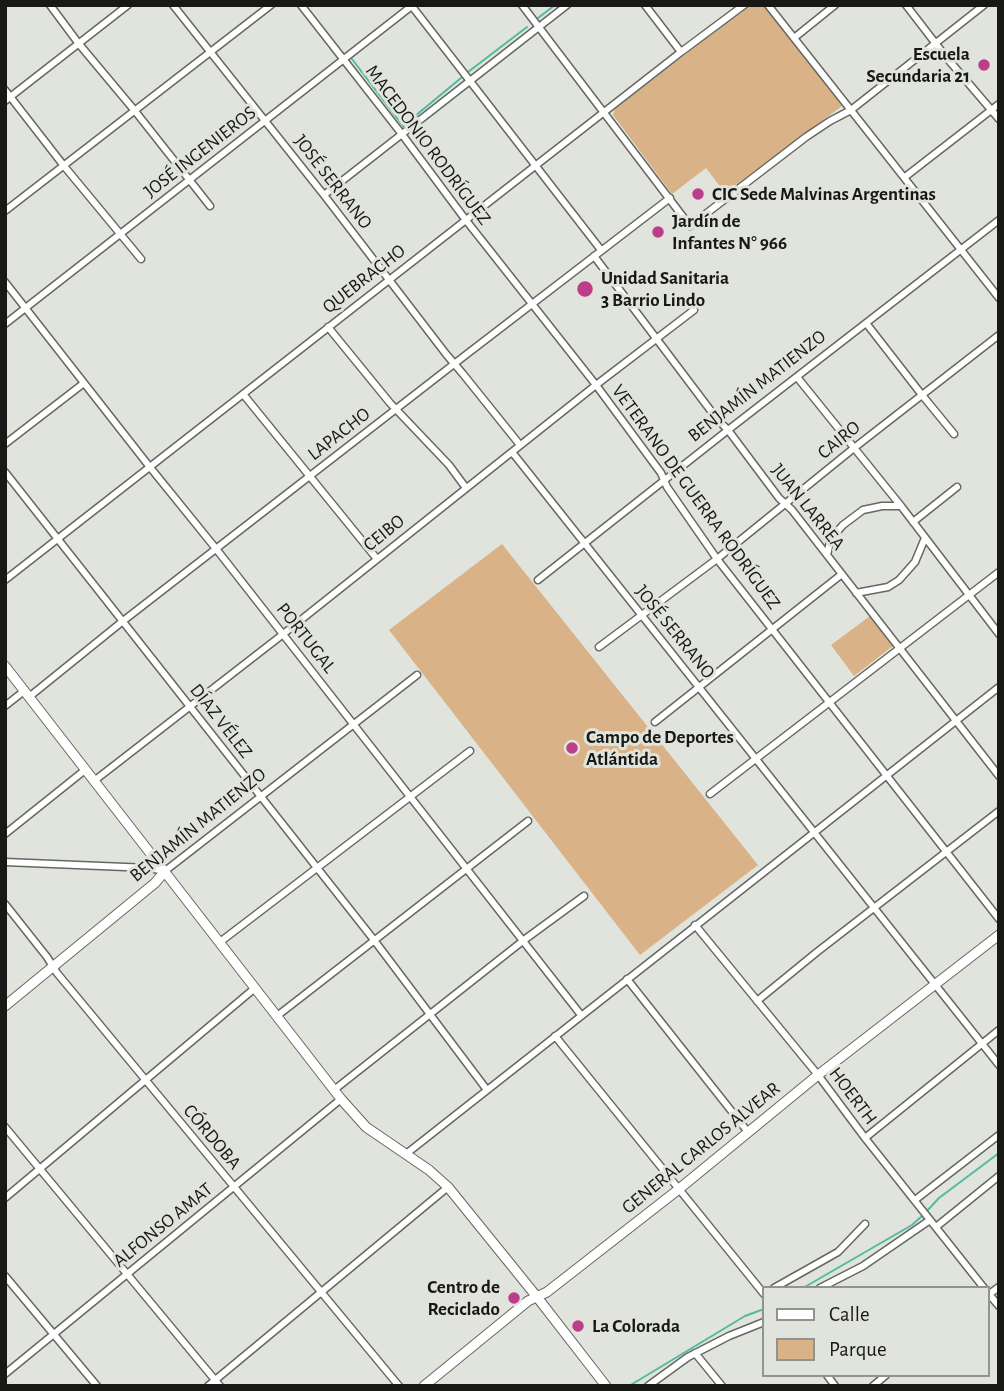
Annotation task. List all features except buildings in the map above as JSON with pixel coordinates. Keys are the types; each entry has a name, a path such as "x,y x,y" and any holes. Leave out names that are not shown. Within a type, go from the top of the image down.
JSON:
{"street":[{"path":"50,5 210,206"},
{"path":"8,99 128,5"},
{"name":"JOSÉ SERRANO","path":"173,5 520,445"},
{"path":"5,211 271,5"},
{"name":"MACEDONIO RODRÍGUEZ","path":"301,5 531,304"},
{"path":"412,5 601,250"},
{"name":"JOSÉ INGENIEROS","path":"5,324 412,5"},
{"path":"522,5 690,226 806,137 850,110 984,5"},
{"path":"324,195 567,5"},
{"path":"645,5 681,52"},
{"name":"QUEBRACHO","path":"5,580 465,219 744,5"},
{"path":"768,5 999,298"},
{"path":"794,38 835,5"},
{"path":"906,5 999,119"},
{"path":"5,90 8,99 141,259"},
{"path":"905,177 999,104"},
{"name":"LAPACHO","path":"5,706 26,694 217,550 670,198"},
{"name":"BENJAMÍN MATIENZO","path":"538,580 999,220"},
{"name":"JUAN LARREA","path":"594,256 717,419 999,776"},
{"name":"PORTUGAL","path":"5,282 581,1015"},
{"name":"VETERANO DE GUERRA RODRÍGUEZ","path":"531,304 596,385 661,473 667,487 717,559 999,919"},
{"name":"CEIBO","path":"94,781 694,310"},
{"path":"866,324 954,434"},
{"path":"328,327 466,488"},
{"name":"CAIRO","path":"599,647 717,559 999,335"},
{"path":"797,377 901,506 999,635"},
{"path":"5,444 84,383"},
{"path":"243,394 377,559"},
{"name":"JOSÉ SERRANO","path":"512,452 999,1065"},
{"name":"DÍAZ VÉLEZ","path":"5,472 374,940 487,1090"},
{"path":"913,522 957,487"},
{"path":"827,555 835,534 863,510 901,506"},
{"path":"856,593 888,587 899,580 915,562 925,538"},
{"path":"710,794 999,572"},
{"path":"655,722 842,574"},
{"path":"5,667 341,1099 366,1127 406,1153 448,1187 606,1386"},
{"name":"BENJAMÍN MATIENZO","path":"5,1006 155,883 165,871 416,675"},
{"path":"406,1153 999,687"},
{"path":"220,942 470,751"},
{"path":"5,834 85,770"},
{"path":"757,1001 999,811"},
{"path":"277,1016 528,821"},
{"path":"5,862 165,871"},
{"path":"334,1090 584,896"},
{"name":"CÓRDOBA","path":"5,904 233,1188 399,1386"},
{"name":"HOERTH","path":"695,925 818,1075 982,1286"},
{"name":"GENERAL CARLOS ALVEAR","path":"424,1386 528,1301 547,1292 679,1189 818,1075 999,935"},
{"path":"627,979 748,1132"},
{"path":"5,1198 255,988"},
{"path":"865,1138 999,1030"},
{"path":"555,1035 762,1292"},
{"name":"ALFONSO AMAT","path":"5,1374 341,1099"},
{"path":"5,1128 218,1383"},
{"path":"915,1200 999,1135"},
{"path":"936,1227 999,1176"},
{"path":"992,1181 999,1189"},
{"path":"208,1386 218,1383 448,1187"},
{"path":"824,1286 863,1266 929,1219"},
{"path":"778,1286 838,1252 865,1224"},
{"path":"5,1276 97,1386"},
{"path":"648,1386 695,1353 762,1323"},
{"path":"695,1353 722,1386"}],"green space":[{"path":"749,5 765,5 842,106 725,193 706,168 672,194 613,115 615,109"},
{"name":"Campo de Deportes Atlántida","path":"502,544 758,865 640,955 389,630"},
{"path":"870,616 893,646 854,676 831,645"}],"waterway":[{"path":"538,18 555,5"},
{"path":"468,72 527,27"},
{"path":"352,59 403,126 461,78"},
{"path":"926,1212 939,1198 999,1153"},
{"path":"806,1286 912,1225 922,1216"},
{"path":"629,1386 745,1316 762,1310"}],"place":[{"name":"Escuela Secundaria 21","path":"984,65"},
{"name":"CIC Sede Malvinas Argentinas","path":"698,194"},
{"name":"Jardín de Infantes N° 966","path":"658,232"},
{"name":"Unidad Sanitaria 3 Barrio Lindo","path":"585,289"},
{"name":"Campo de Deportes Atlántida","path":"572,748"},
{"name":"Centro de Reciclado","path":"514,1298"},
{"name":"La Colorada","path":"578,1326"}]}
